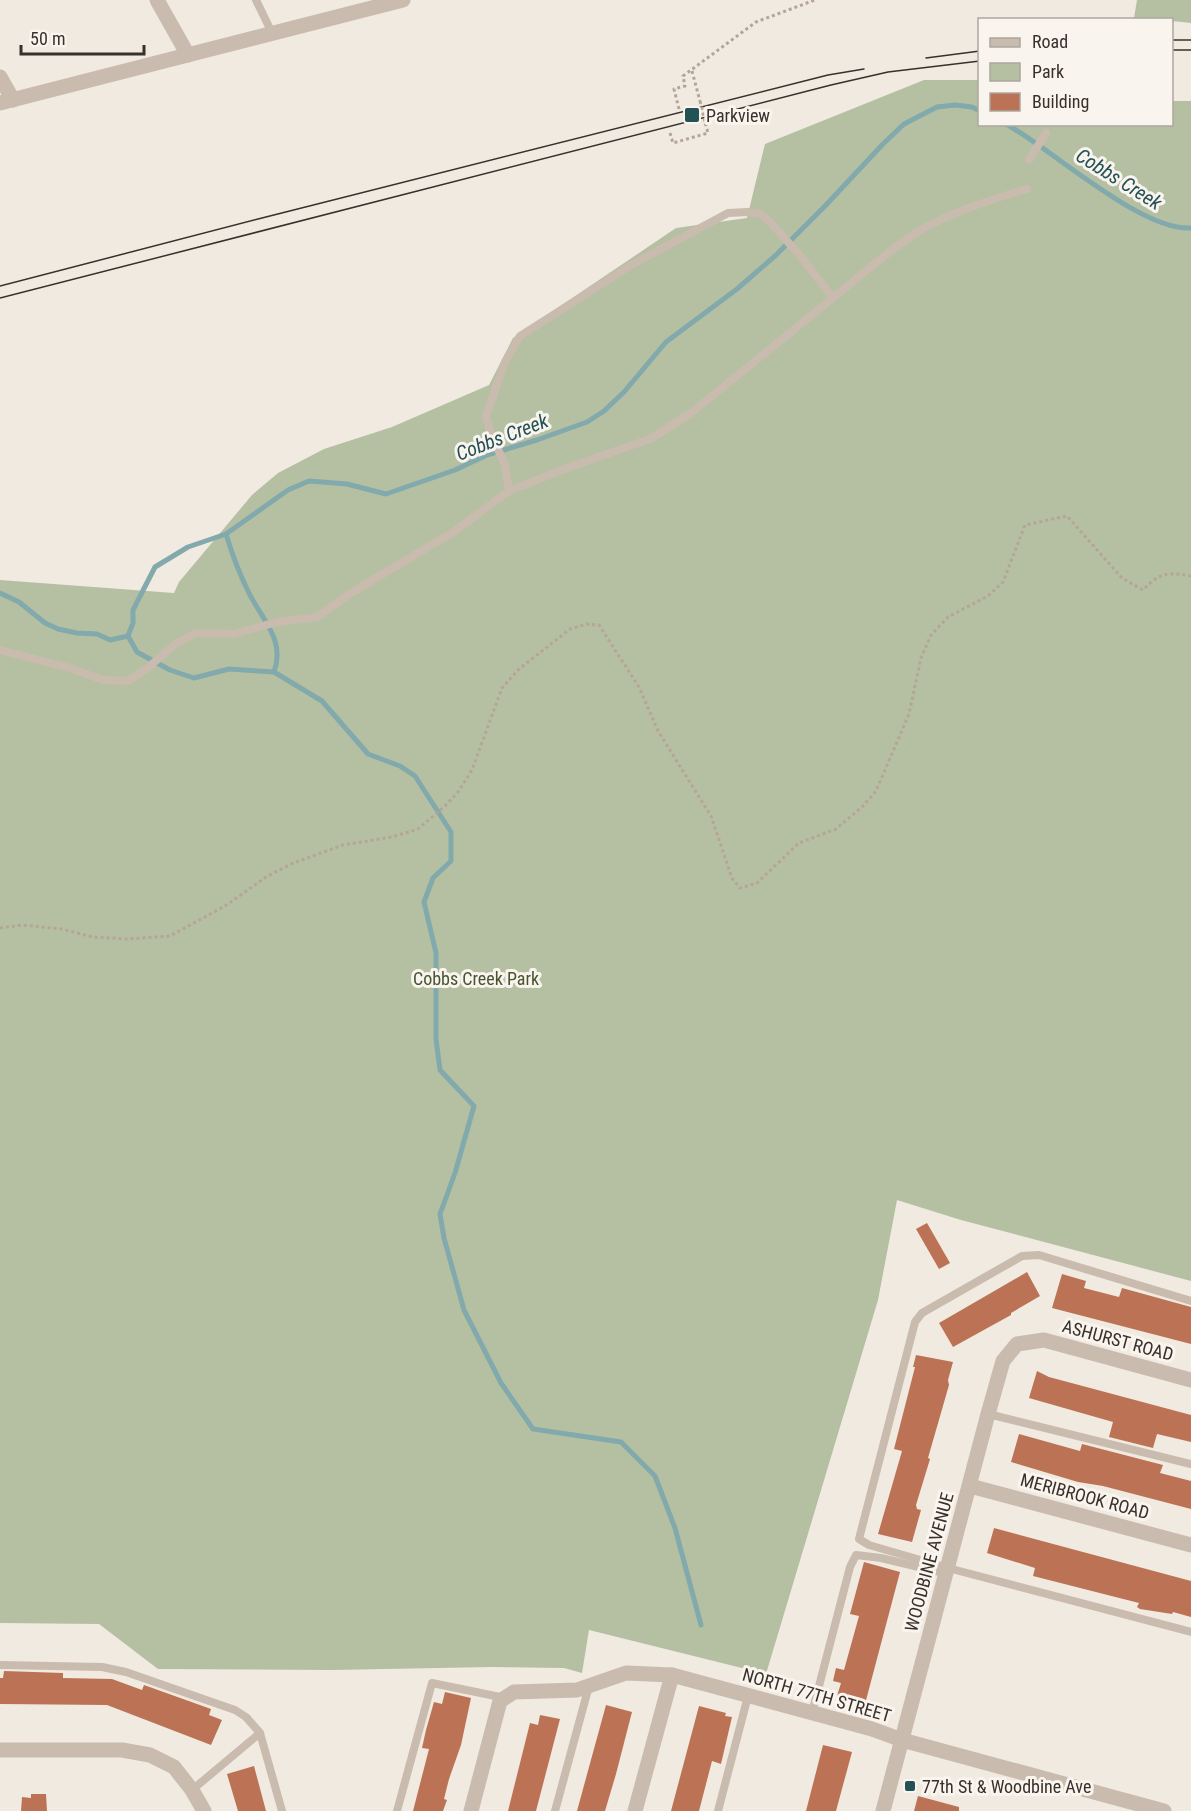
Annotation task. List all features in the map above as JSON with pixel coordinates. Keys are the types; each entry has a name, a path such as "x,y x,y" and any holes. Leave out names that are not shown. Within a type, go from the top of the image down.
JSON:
{"street":[{"path":"157,0 188,55"},
{"path":"0,77 6,101 272,33 348,7 403,0"},
{"name":"ASHURST ROAD","path":"1035,1342 1044,1340 1191,1380"},
{"name":"WOODBINE AVENUE","path":"883,1811 988,1413 1004,1361 1017,1344 1035,1342"},
{"name":"MERIBROOK ROAD","path":"970,1486 1191,1545"},
{"name":"NORTH 77TH STREET","path":"505,1698 514,1692 577,1690 626,1673 672,1675 1164,1811"},
{"path":"635,1811 672,1675"},
{"path":"471,1811 500,1701 505,1698"},
{"path":"0,1750 122,1750 150,1755 171,1766 192,1790 204,1811"}],"lane":[{"path":"256,0 272,33"},
{"path":"1029,160 1046,133"},
{"path":"0,650 70,668 103,680 128,681 177,643 196,633 234,634 277,622 317,617 351,593 455,531 509,491 650,439 691,413 888,253 926,228 975,206 1027,189"},
{"path":"509,491 505,465 491,434 486,416 505,362 520,336 633,264 728,213 761,214 802,258 833,298"},
{"path":"947,1571 868,1545 859,1539 915,1322 922,1313 1022,1256 1040,1255 1191,1301"},
{"path":"988,1413 1191,1464"},
{"path":"813,1713 850,1568 856,1555 947,1571 1191,1632"},
{"path":"0,1665 102,1667 126,1672 235,1710 246,1717 260,1733 282,1811"},
{"path":"397,1811 432,1683 505,1698"},
{"path":"555,1811 589,1686"},
{"path":"718,1811 748,1696"},
{"path":"192,1790 260,1733"}],"path":[{"path":"679,109 674,89 685,86 683,76 756,22 814,0"},
{"path":"670,133 673,143 708,133 692,71"},
{"path":"0,928 22,925 61,929 93,937 128,939 170,936 225,906 266,877 291,864 343,845 392,837 418,829 458,792 472,770 502,688 519,669 570,630 587,624 599,625 639,687 658,731 711,816 732,878 740,888 757,883 799,843 836,830 876,791 909,714 921,658 931,635 948,617 988,596 1003,582 1024,525 1066,516 1122,578 1143,590 1152,580 1170,572 1191,576"}],"green space":[{"path":"1137,0 1191,0 1191,23 1173,21 1173,18 1134,18"},
{"name":"Cobbs Creek Park","path":"924,80 978,80 978,126 1173,126 1173,101 1191,101 1191,1281 961,1220 897,1200 878,1300 766,1674 589,1630 582,1673 564,1668 491,1667 333,1670 158,1669 99,1624 0,1623 0,580 174,593 179,582 252,495 278,473 324,449 392,427 489,385 513,338 676,228 747,218 765,144"}],"building":[{"path":"927,1223 950,1263 939,1269 916,1229"},
{"path":"1027,1272 1040,1296 953,1347 939,1323"},
{"path":"1062,1274 1086,1281 1084,1288 1119,1297 1122,1288 1191,1307 1191,1344 1052,1308"},
{"path":"916,1355 953,1362 948,1380 949,1385 928,1458 930,1459 916,1505 917,1509 921,1510 912,1542 878,1534 902,1451 894,1449"},
{"path":"1037,1371 1049,1377 1191,1415 1191,1442 1157,1434 1153,1448 1109,1437 1113,1422 1029,1398"},
{"path":"1019,1434 1080,1451 1082,1444 1163,1465 1160,1473 1191,1481 1191,1509 1103,1486 1078,1482 1011,1462"},
{"path":"994,1528 1191,1581 1191,1617 1173,1612 1172,1614 1140,1609 1137,1607 1139,1603 1033,1576 1035,1568 987,1553"},
{"path":"864,1562 900,1572 865,1704 837,1696 841,1683 833,1681 836,1668 844,1670 859,1616 850,1614"},
{"path":"4,1671 63,1673 63,1678 112,1679 142,1690 144,1685 211,1709 209,1715 222,1720 211,1745 107,1705 0,1704 0,1678 3,1678"},
{"path":"445,1692 471,1698 461,1745 444,1799 447,1800 443,1811 413,1811 429,1749 422,1748 426,1730 434,1702 442,1704"},
{"path":"606,1705 632,1712 616,1774 605,1811 577,1811"},
{"path":"699,1706 726,1713 725,1716 732,1717 721,1764 712,1761 699,1811 671,1811"},
{"path":"540,1715 560,1719 536,1811 508,1811 530,1723 538,1725"},
{"path":"823,1745 852,1752 836,1811 806,1811"},
{"path":"254,1766 266,1811 238,1811 227,1774"},
{"path":"31,1794 46,1794 47,1811 21,1811 22,1797 31,1798"},
{"path":"918,1796 959,1807 959,1811 914,1811"}],"waterway":[{"name":"Cobbs Creek","path":"0,593 19,602 45,623 58,629 97,634 110,640 128,636 133,623 133,610 155,567 188,547 226,534 288,490 309,481 347,484 386,494 455,470 487,455 587,422 604,411 624,392 666,342 737,289 775,256 904,124 937,107 955,105 978,110"},
{"name":"Cobbs Creek","path":"1009,126 1123,203 1148,217 1171,225 1191,228"},
{"path":"226,534 245,584 274,639 277,649 274,672"},
{"path":"128,636 137,652 170,670 194,678 229,669 274,672 322,701 368,754 400,766 415,776 451,832 451,861 433,878 424,902 436,953 436,1039 440,1070 474,1106 455,1173 440,1214 444,1238 464,1310 501,1383 533,1429 621,1442 655,1476 675,1528 701,1625"}],"tram line":[{"path":"1173,40 1191,40"},
{"path":"1173,50 1191,50"},
{"path":"926,58 978,51"},
{"path":"0,298 831,85 888,72 978,61"},
{"path":"0,286 828,75 864,69"}],"place":[{"name":"Parkview","path":"692,115"},
{"name":"77th St & Woodbine Ave","path":"910,1786"}]}
